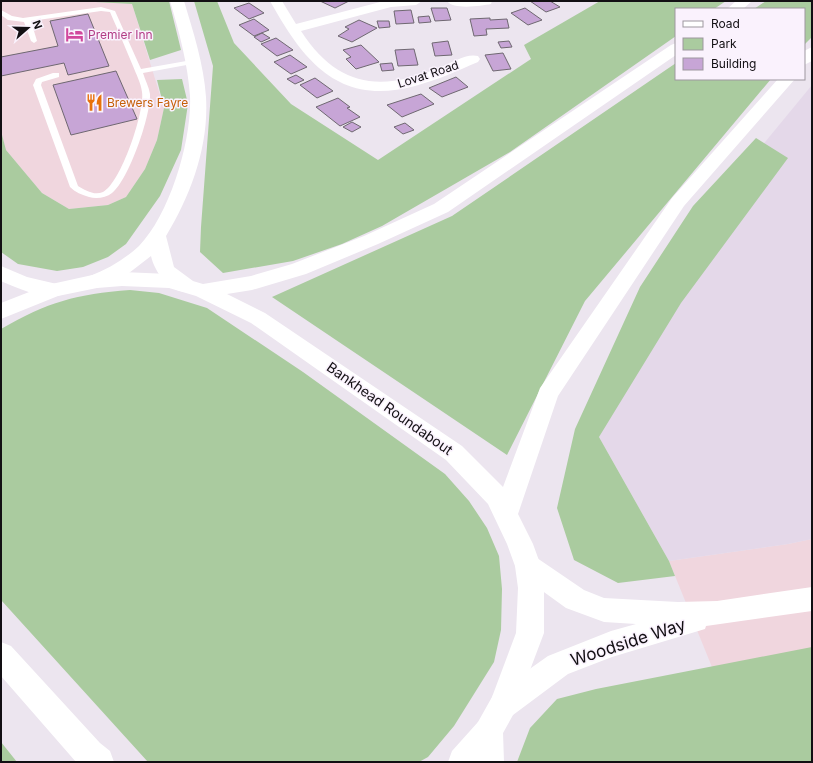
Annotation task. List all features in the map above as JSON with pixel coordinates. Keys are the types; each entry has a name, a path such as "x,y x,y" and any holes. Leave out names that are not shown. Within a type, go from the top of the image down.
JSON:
{"main road":[{"path":"98,281 116,274 133,261 157,237 180,191 194,141 198,98 186,28 177,1"},
{"path":"736,8 746,1"},
{"path":"157,237 161,258 166,271 194,288 252,283 299,269 371,240 441,208 675,49"},
{"path":"506,513 548,394 678,202 786,80"},
{"path":"1,273 22,284 54,290"},
{"name":"Bankhead Roundabout","path":"1,312 13,305 54,290 98,281 147,279 169,281 194,288 258,318 454,454 497,497 520,544 528,566 531,588 530,633 503,705 488,732 463,762"},
{"name":"Woodside Way","path":"528,566 575,599 604,610 678,614 717,613 812,599"},
{"name":"Woodside Way","path":"503,705 558,665 610,644 717,613"},
{"path":"1,655 89,754 99,762"},
{"path":"488,732 489,762"}],"street":[{"name":"Lovat Road","path":"276,1 292,29 323,67 337,76 360,84 379,87 402,85 473,59"},
{"path":"292,29 390,3 416,1"},
{"path":"453,1 477,3 486,1"}],"lane":[{"path":"1,12 13,18 28,20 58,11 107,8 112,11 121,28 139,72 146,94 144,117 120,181 111,191 97,196 86,194 74,187 37,85 39,81 56,75"},
{"path":"28,20 34,41"},
{"path":"139,72 192,62"}],"shaded area":[{"path":"1,1 77,1 132,4 164,108 157,140 145,169 126,197 108,205 69,209 42,193 6,150 1,131"},
{"path":"812,85 812,539 788,544 669,561 599,437 720,197"},
{"path":"812,539 812,762 603,762 718,682 669,561 788,544"}],"green space":[{"path":"77,1 169,1 181,50 150,60 132,4"},
{"path":"194,1 217,1 234,43 291,104 378,160 531,59 524,45 600,1 726,1 716,8 675,8 675,37 510,152 382,226 342,244 293,261 223,273 200,252 213,66"},
{"path":"766,1 812,1 812,37 805,44 805,8 756,8"},
{"path":"675,64 675,80 770,80 585,301 507,455 272,297 452,216"},
{"path":"182,79 188,104 181,150 160,196 126,244 108,257 83,267 57,271 18,264 1,252 1,131 6,150 42,193 69,209 108,205 126,197 145,169 157,140 164,108 157,80"},
{"path":"756,138 788,158 681,303 599,437 669,561 675,576 618,583 574,560 557,508 575,429 640,287 693,206"},
{"path":"130,290 159,293 207,308 303,372 445,474 469,501 487,528 499,556 502,589 501,630 494,662 454,726 428,757 419,762 148,762 1,600 1,329 33,312 63,301 94,294"},
{"path":"812,647 812,762 517,762 530,728 557,699 596,689"},
{"path":"1,742 17,762 1,762"}],"building":[{"path":"320,1 349,1 335,8"},
{"path":"530,1 550,1 560,7 546,12"},
{"path":"249,3 264,13 249,19 234,8"},
{"path":"431,8 447,8 451,20 435,21"},
{"path":"525,8 542,20 528,25 511,13"},
{"path":"411,10 414,23 396,24 394,11"},
{"name":"Premier Inn","path":"88,14 109,66 68,75 64,63 1,76 1,57 58,46 50,21"},
{"path":"429,16 431,22 419,23 418,17"},
{"path":"490,18 490,20 507,19 509,28 486,29 487,35 474,36 470,19"},
{"path":"254,19 269,30 254,36 239,25"},
{"path":"359,20 377,28 352,42 338,36 349,29 345,27"},
{"path":"377,21 389,21 390,27 379,28"},
{"path":"262,33 270,38 261,42 254,37"},
{"path":"276,38 293,50 277,56 261,44"},
{"path":"448,41 452,55 435,56 432,43"},
{"path":"509,41 512,47 501,48 498,42"},
{"path":"361,45 379,62 356,69 346,59 351,57 343,50"},
{"path":"414,49 418,65 398,66 395,50"},
{"path":"503,53 511,69 493,71 485,55"},
{"path":"290,55 307,67 291,74 274,62"},
{"path":"392,63 394,70 382,71 380,64"},
{"name":"Brewers Fayre","path":"116,71 137,119 71,135 53,85"},
{"path":"296,75 304,80 295,84 287,79"},
{"path":"456,77 468,87 442,97 429,88"},
{"path":"315,78 333,91 317,98 300,85"},
{"path":"421,94 434,104 402,117 387,105"},
{"path":"338,98 350,107 347,108 360,117 340,126 316,107"},
{"path":"352,122 361,127 352,132 343,127"},
{"path":"405,123 414,130 403,134 394,127"}],"place":[{"name":"Premier Inn","path":"75,34"},
{"name":"Brewers Fayre","path":"94,102"}]}
